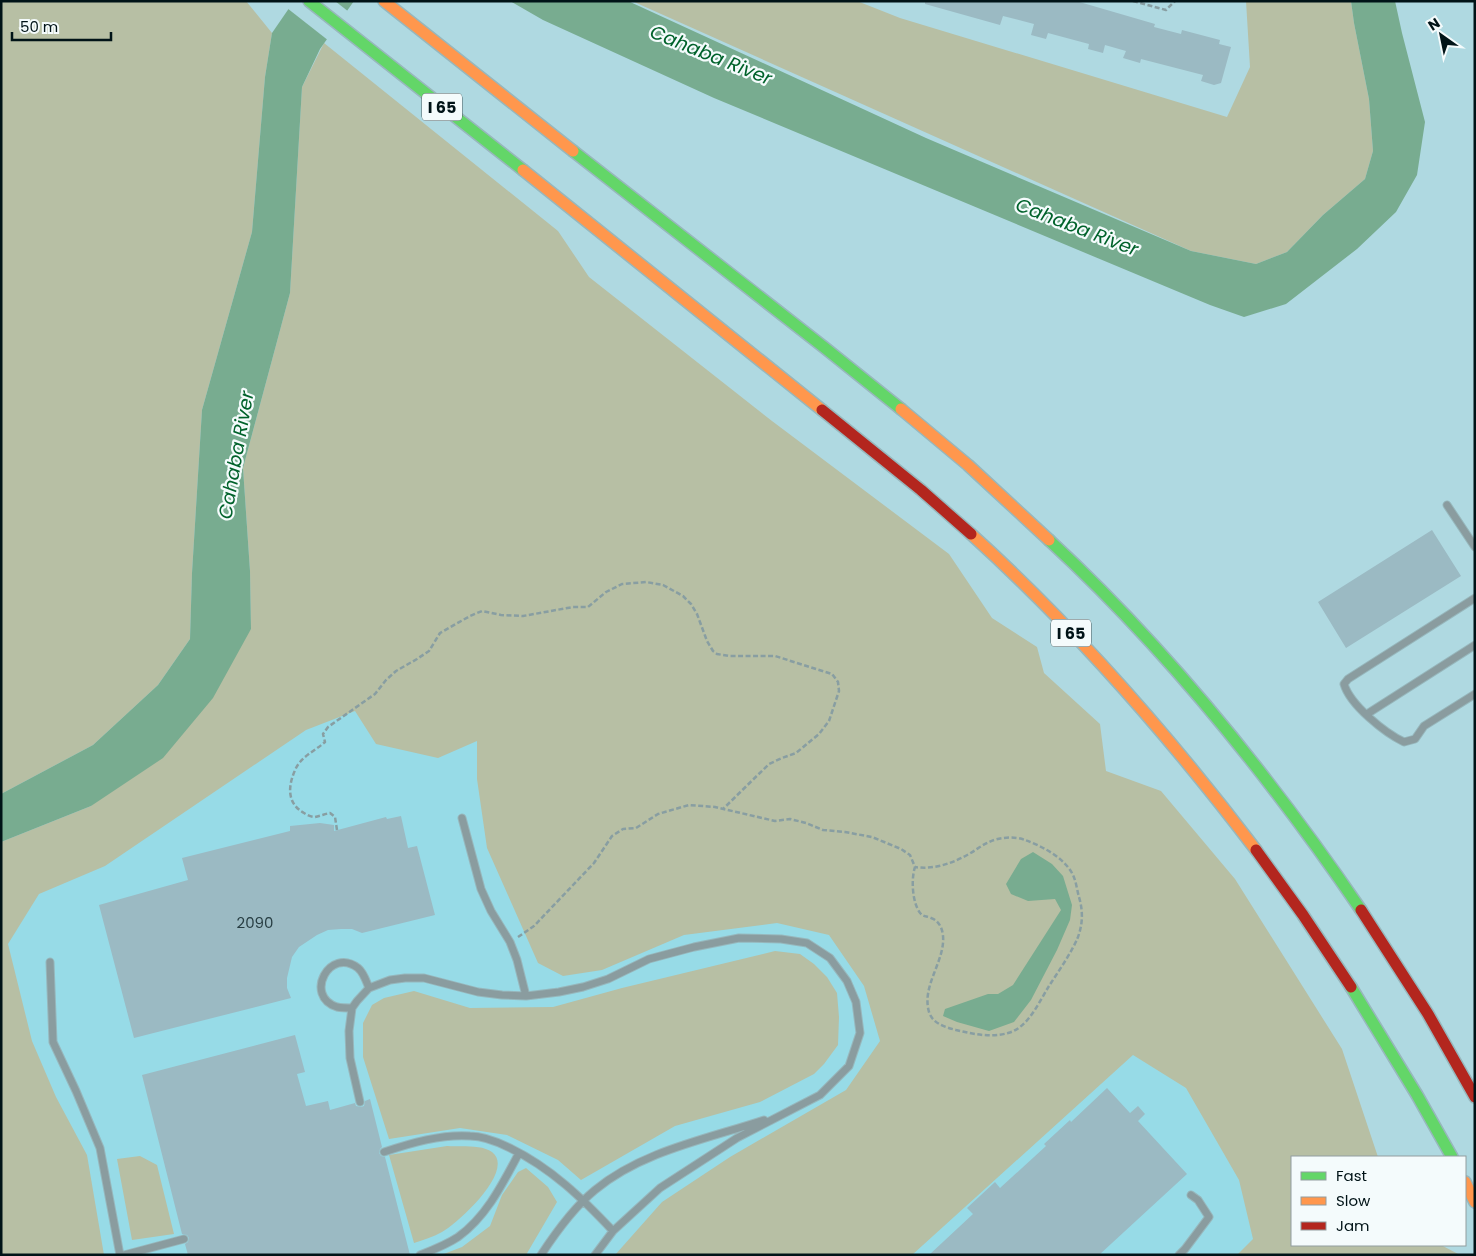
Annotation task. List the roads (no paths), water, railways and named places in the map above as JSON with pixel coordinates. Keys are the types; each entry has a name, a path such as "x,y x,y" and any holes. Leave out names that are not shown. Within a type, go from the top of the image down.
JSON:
{"highway":[{"name":"I 65","path":"309,1 922,492 1004,566 1061,622 1127,693 1220,802 1253,844 1301,910 1381,1032 1451,1156"},
{"name":"I 65","path":"384,1 604,176 834,355 1003,496 1068,558 1140,631 1232,736 1315,843 1396,963 1475,1096"},
{"path":"1466,1184 1475,1202"}],"lane":[{"path":"1447,505 1475,547"},
{"path":"1475,598 1348,679 1344,684 1346,692 1359,708 1395,738 1404,742 1415,739 1424,726 1475,694"},
{"path":"1367,714 1475,645"},
{"path":"462,818 481,889 491,911 510,942 517,960 526,996"},
{"path":"360,1102 350,1058 349,1031 352,1008 369,988 390,980 424,978 478,992 526,996 583,987 608,979 649,959 739,938 781,939 807,943 830,958 847,981 856,1002 860,1033 849,1066 820,1095 737,1138 667,1184 614,1231 595,1255"},
{"path":"50,962 53,1042 100,1148 120,1255"},
{"path":"352,1008 338,1007 326,1000 321,986 325,972 331,966 345,963 352,964 363,974 369,988"},
{"path":"541,1255 559,1228 584,1200 607,1181 671,1149 784,1114"},
{"path":"384,1152 434,1138 471,1136 495,1141 528,1157 560,1180 584,1200 614,1231"},
{"path":"420,1255 439,1248 458,1237 470,1226 486,1209 519,1153"},
{"path":"1179,1255 1209,1217 1198,1200 1190,1195"},
{"path":"124,1255 184,1239"}],"water":[{"name":"Cahaba River","path":"294,1 354,1 320,49 302,87 290,293 243,468 250,571 251,629 213,698 163,758 91,806 1,842 1,794 93,745 158,685 190,639 202,410 252,232 265,77 272,33"},
{"name":"Cahaba River","path":"510,1 628,1 926,138 1191,251 1256,264 1287,252 1323,215 1365,179 1373,151 1369,99 1351,1 1395,1 1425,122 1417,175 1396,212 1357,249 1286,304 1244,317 1210,305 714,98 543,20"},
{"path":"1033,852 1052,864 1063,876 1072,905 1070,920 1031,1000 1014,1022 989,1031 943,1016 945,1009 988,994 998,994 1013,985 1061,910 1055,899 1028,901 1011,894 1006,884 1021,859"}]}
